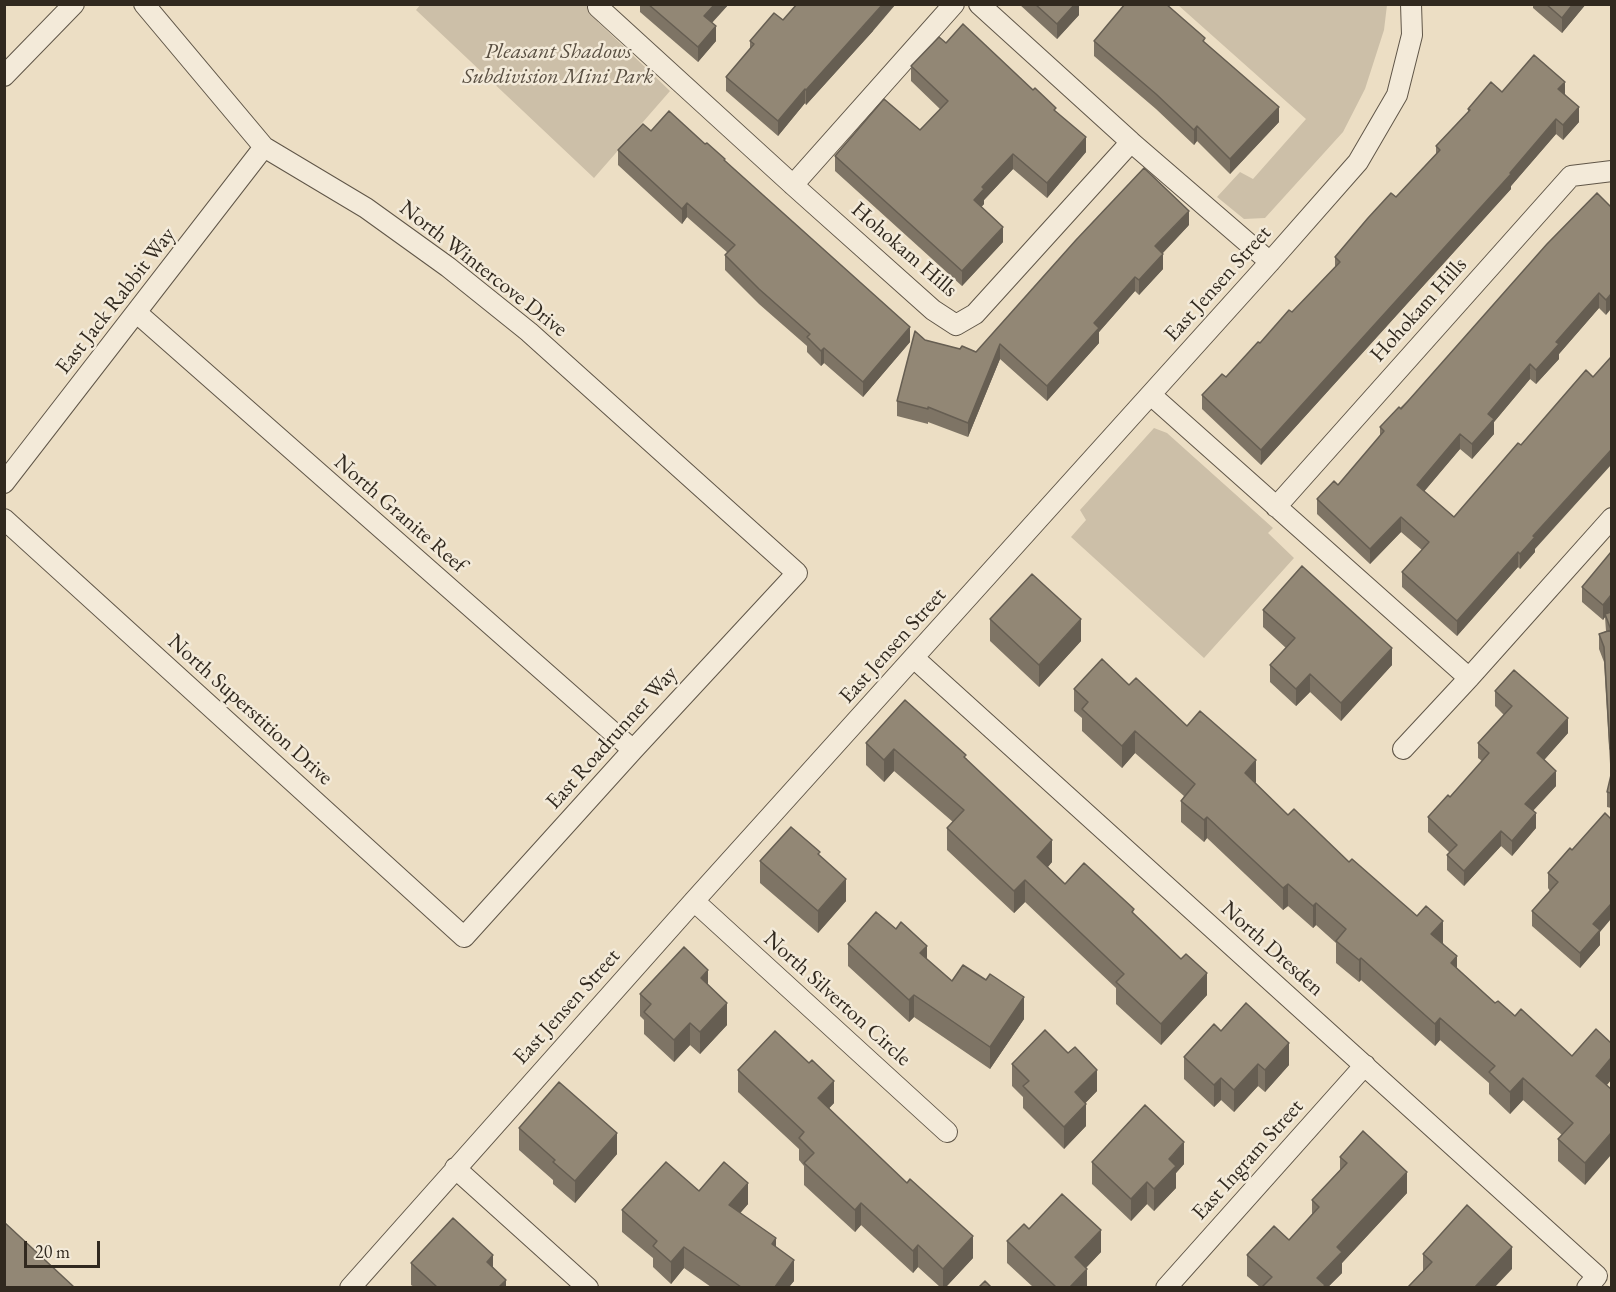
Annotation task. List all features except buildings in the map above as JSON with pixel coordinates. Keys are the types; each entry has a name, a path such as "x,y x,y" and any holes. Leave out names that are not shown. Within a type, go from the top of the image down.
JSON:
{"street":[{"path":"4,76 74,4"},
{"name":"North Wintercove Drive","path":"144,4 264,147 366,208 448,267 529,332 797,573"},
{"name":"Hohokam Hills","path":"600,4 598,7 793,185 933,310 956,325 975,314 1131,142"},
{"path":"793,185 954,4"},
{"path":"979,4 1131,142 1270,262"},
{"name":"East Jensen Street","path":"350,1287 1358,162 1397,95 1412,34 1411,4"},
{"name":"East Jack Rabbit Way","path":"4,483 264,147"},
{"name":"Hohokam Hills","path":"1276,507 1571,176 1611,171"},
{"name":"North Granite Reef","path":"137,314 633,750"},
{"path":"1151,395 1469,678"},
{"path":"1403,749 1611,518"},
{"name":"North Superstition Drive","path":"4,519 464,937"},
{"name":"East Roadrunner Way","path":"464,937 797,573"},
{"name":"North Dresden","path":"914,658 1365,1065 1592,1282"},
{"name":"North Silverton Circle","path":"694,901 947,1132"},
{"name":"East Ingram Street","path":"1166,1287 1365,1065"},
{"path":"455,1168 588,1287"}],"green space":[{"name":"Pleasant Shadows Subdivision Mini Park","path":"421,4 595,5 598,22 670,91 594,178 416,10"},
{"path":"1178,5 1387,5 1384,30 1365,89 1343,132 1265,218 1244,219 1217,197 1240,172 1253,179 1306,119"},
{"path":"1154,428 1167,433 1273,528 1268,533 1294,558 1204,658 1071,537 1086,520 1080,510"}]}
